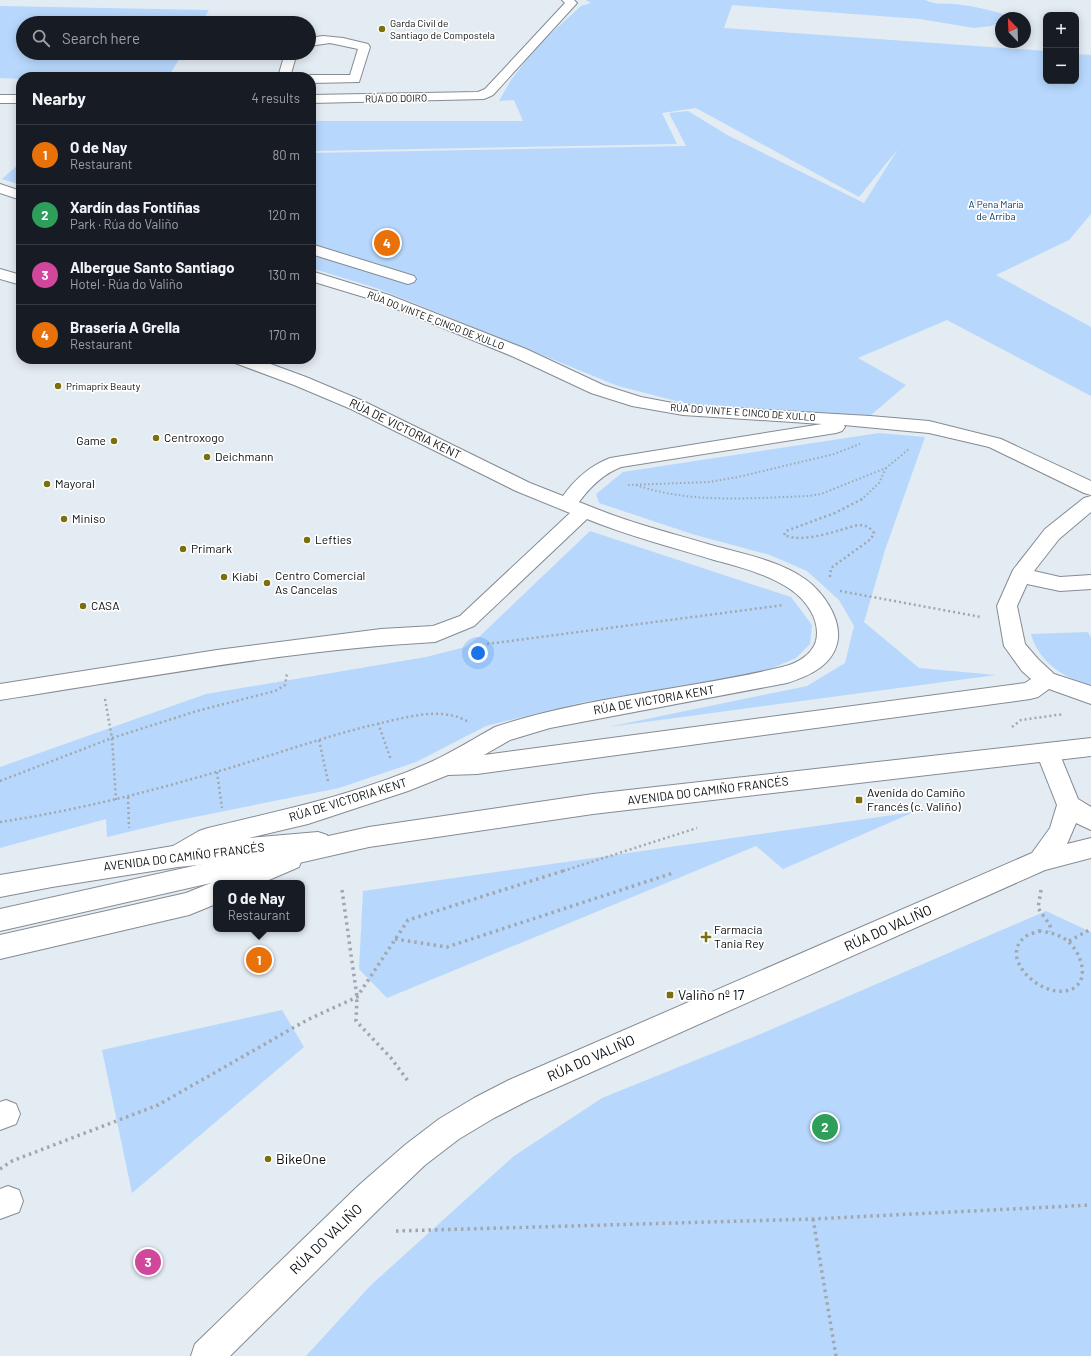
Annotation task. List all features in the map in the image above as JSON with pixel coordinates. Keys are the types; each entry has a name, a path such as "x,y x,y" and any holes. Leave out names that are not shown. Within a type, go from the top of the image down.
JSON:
{"street":[{"name":"RÚA DO DOIRO","path":"316,98 480,96 489,92 571,3 568,0"},
{"path":"316,40 343,40 364,47 355,79 316,79"},
{"path":"285,72 289,60"},
{"path":"0,99 16,99"},
{"path":"0,188 16,194"},
{"path":"316,250 408,279"},
{"path":"0,274 16,279"},
{"name":"RÚA DO VINTE E CINCO DE XULLO","path":"316,278 383,298 520,353 597,390 638,402 683,410 870,421 929,427 995,443 1091,489"},
{"name":"RÚA DE VICTORIA KENT","path":"178,856 208,838 270,824 343,803 400,784 442,767 473,751 492,738 524,726 550,719 772,678 793,672 810,664 819,657 826,645 828,635 827,622 822,610 808,593 791,580 760,566 617,524 522,487 357,405 254,364"},
{"path":"0,692 217,658 381,637 435,634 466,621 575,507 582,484 602,466 617,462 814,432 870,421"},
{"path":"1091,502 1052,534 1020,575 1007,606 1015,646 1030,665 1046,680 1091,695"},
{"path":"1020,575 1060,584 1091,582"},
{"path":"442,767 477,765 1030,691 1046,680"},
{"path":"1041,874 1056,840 1066,823 1069,805 1048,752 1091,747"},
{"name":"AVENIDA DO CAMIÑO FRANCÉS","path":"0,886 52,876 178,856 369,837 593,804 1048,752"},
{"path":"1069,805 1091,820"},
{"name":"AVENIDA DO CAMIÑO FRANCÉS","path":"0,920 369,837"},
{"name":"RÚA DO VALIÑO","path":"207,1356 369,1197 415,1155 449,1129 484,1108 527,1086 1041,874 1091,848"},
{"name":"AVENIDA DO CAMIÑO FRANCÉS","path":"243,880 302,853"},
{"path":"0,946 189,904 213,893"}],"path":[{"path":"863,442 858,446 834,454 738,477 709,482 636,485 656,492 694,498 809,496 821,494 886,468 902,456 912,445"},
{"path":"831,583 829,576 831,568 871,539 874,534 871,528 865,525 858,525 805,538 787,538 784,535 786,531 848,507 866,497 879,484 886,468"},
{"path":"833,589 1011,623"},
{"path":"487,644 785,605"},
{"path":"0,781 112,738 197,711 275,691"},
{"path":"107,706 112,738 116,800"},
{"path":"1012,727 1021,720 1068,713"},
{"path":"0,822 128,797 217,772 378,723 430,714 450,715 476,724"},
{"path":"378,723 393,765"},
{"path":"319,740 330,785"},
{"path":"217,772 223,815"},
{"path":"128,797 129,828"},
{"path":"0,1169 12,1161 158,1105 307,1020 357,997 408,920 698,828"},
{"path":"395,939 447,947 673,873"},
{"path":"1041,874 1038,908 1050,925 1050,932"},
{"path":"342,890 357,997 356,1021 391,1058 408,1081"},
{"path":"1069,941 1091,929"},
{"path":"1050,932 1069,941 1077,949 1083,959 1085,969 1083,979 1077,986 1069,990 1058,991 1041,986 1026,976 1019,966 1016,956 1018,947 1022,939 1029,934 1050,932"},
{"path":"396,1231 813,1219 1091,1205"},
{"path":"813,1219 836,1356"}],"green space":[{"name":"A Pena María de Arriba","path":"586,0 925,0 935,3 973,7 995,12 995,24 974,28 920,19 732,5 724,28 1043,51 1043,84 1079,84 1079,54 1091,55 1091,214 1069,240 996,275 1091,327 1091,396 947,320 858,358 906,385 871,415 787,414 688,404 618,386 376,288 316,270 316,153 686,146 669,113 688,111 729,136 864,203 898,149 859,197 696,108 662,113 677,144 316,151 316,121 523,121 514,100 499,101 511,80 537,46 581,6 591,3"},
{"path":"0,6 209,10 205,16 16,16 16,60 179,60 171,72 16,72 16,79 0,78"},
{"path":"16,166 16,183 2,179"},
{"path":"879,433 925,437 885,550 864,622 919,668 996,675 608,727 807,686 845,663 854,626 839,600 807,571 770,555 692,534 599,503 596,494 623,472"},
{"path":"590,531 791,597 812,625 810,644 796,658 763,672 584,702 486,726 416,762 339,788 170,822 107,837 106,819 0,848 0,767 206,694 426,657 465,647 480,636"},
{"path":"1088,632 1091,638 1091,686 1071,678 1054,668 1040,653 1031,634"},
{"path":"914,812 783,869 756,846 387,998 359,969 363,891"},
{"path":"1046,911 1091,932 1091,1356 306,1356 371,1285 514,1156 602,1098 763,1033"},
{"path":"282,1010 304,1047 132,1193 102,1050"}],"place":[{"name":"Garda Civil de Santiago de Compostela","path":"382,29"},
{"name":"Brasería A Grella","path":"387,243"},
{"name":"Primaprix Beauty","path":"58,386"},
{"name":"Centroxogo","path":"156,438"},
{"name":"Game","path":"114,441"},
{"name":"Deichmann","path":"207,457"},
{"name":"Mayoral","path":"47,484"},
{"name":"Miniso","path":"64,519"},
{"name":"Lefties","path":"307,540"},
{"name":"Primark","path":"183,549"},
{"name":"Kiabi","path":"224,577"},
{"name":"Centro Comercial As Cancelas","path":"267,583"},
{"name":"CASA","path":"83,606"},
{"name":"Avenida do Camiño Francés (c. Valiño)","path":"859,800"},
{"name":"Farmacia Tania Rey","path":"706,937"},
{"name":"O de Nay","path":"259,960"},
{"name":"Valiño nº 17","path":"670,995"},
{"name":"Xardín das Fontiñas","path":"825,1127"},
{"name":"BikeOne","path":"268,1159"},
{"name":"Albergue Santo Santiago","path":"148,1262"}]}
